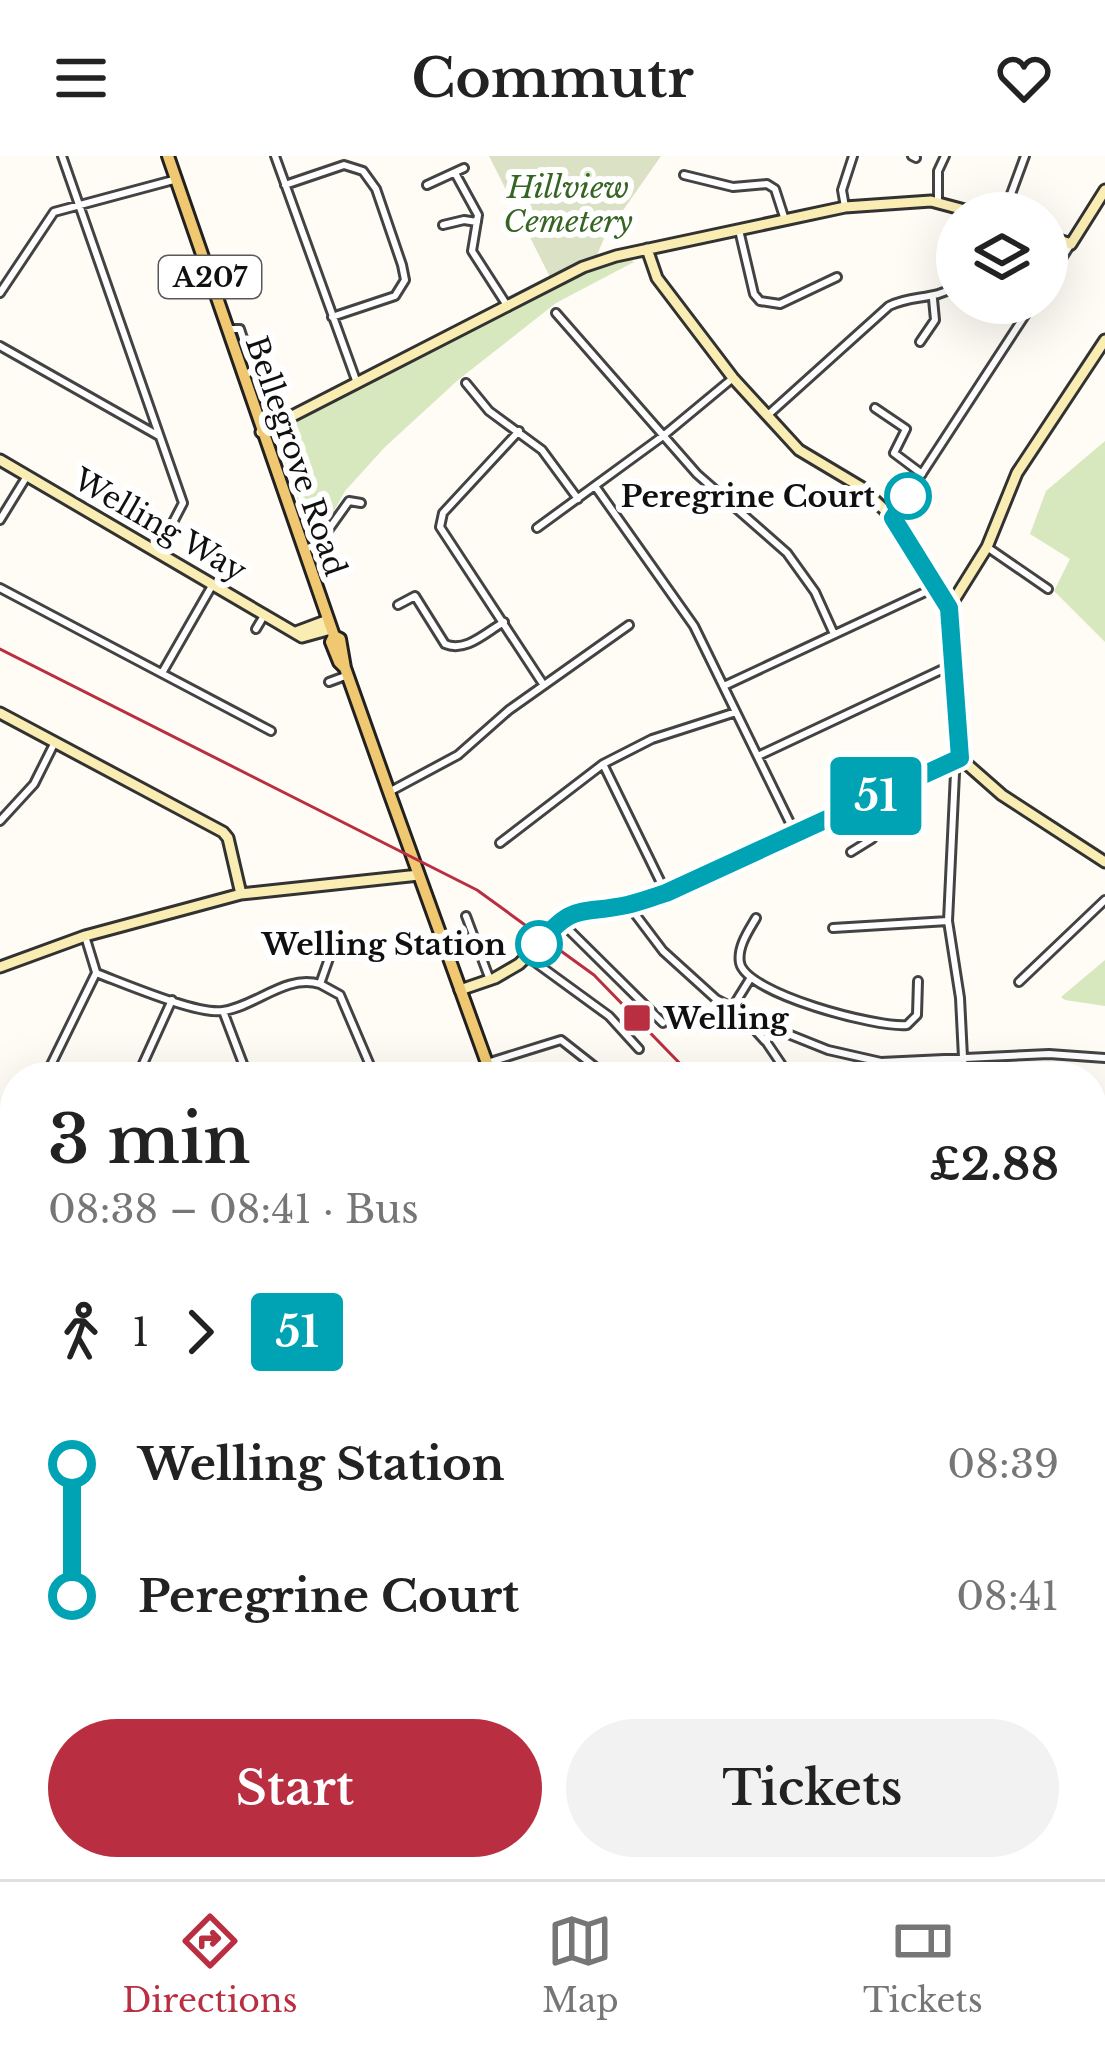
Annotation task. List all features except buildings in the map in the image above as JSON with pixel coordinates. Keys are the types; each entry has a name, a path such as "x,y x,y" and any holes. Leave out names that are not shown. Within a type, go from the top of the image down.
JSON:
{"main road":[{"name":"Bellegrove Road","path":"168,156 331,628 338,662 347,671 487,1062"}],"street":[{"path":"62,156 183,508 158,551"},
{"path":"275,156 357,383"},
{"path":"845,207 842,190 853,156"},
{"path":"938,192 938,171 945,156"},
{"path":"1011,192 1024,156"},
{"path":"285,184 344,165 363,171 376,189 402,265 402,289 395,296 332,317"},
{"path":"427,185 464,167"},
{"path":"455,173 476,208 472,250 508,307"},
{"path":"684,176 733,187 767,184 775,189 785,220"},
{"path":"0,293 54,212 176,178"},
{"path":"1068,249 1105,190"},
{"path":"261,432 583,267 845,207 936,202"},
{"path":"443,225 477,222"},
{"path":"739,230 754,294 760,301 780,304 837,277"},
{"path":"647,249 657,278 733,378 799,450 861,487 893,518 938,586 949,608 960,758 1003,796 1105,862"},
{"path":"769,414 889,306 903,299 934,299 935,320 920,342"},
{"path":"556,313 697,474 788,553 834,634"},
{"path":"893,518 1019,324"},
{"path":"949,608 987,547 1017,473 1105,340"},
{"path":"0,346 160,436"},
{"path":"537,528 733,378"},
{"path":"466,383 489,411 542,450 578,499"},
{"path":"875,408 906,430 894,453 922,475"},
{"path":"519,431 443,513 440,526 543,684"},
{"name":"Welling Way","path":"0,460 296,632 331,628"},
{"path":"0,520 27,476"},
{"path":"596,486 694,626 795,833"},
{"path":"303,550 319,543 349,501 361,503"},
{"path":"987,547 1048,589"},
{"path":"162,673 213,584"},
{"path":"724,686 938,586"},
{"path":"0,587 271,731"},
{"path":"398,605 416,596 453,648 461,648 504,622"},
{"path":"256,629 265,614"},
{"path":"388,793 458,755 543,684 629,625"},
{"path":"758,756 956,663"},
{"path":"329,682 347,671"},
{"path":"500,843 603,764 652,739 736,712"},
{"path":"0,713 223,832 241,894"},
{"path":"0,821 34,784 56,742"},
{"path":"460,990 490,980 528,957 560,921 585,908 628,905 666,893 960,758"},
{"path":"603,764 666,893"},
{"path":"955,773 948,921 960,998 962,1062"},
{"path":"851,852 872,838 859,804"},
{"path":"0,967 85,936 241,894 419,875"},
{"path":"1018,982 1105,900"},
{"path":"628,905 678,967 734,1010 780,1062"},
{"path":"466,916 490,980"},
{"path":"756,918 743,941 740,963 750,979 787,996 892,1026 907,1024 917,1015 918,982"},
{"path":"560,921 663,1023"},
{"path":"833,928 948,921"},
{"path":"52,1062 96,973 85,936"},
{"path":"477,946 488,943"},
{"path":"320,984 333,947"},
{"path":"528,957 595,1004 639,1049"},
{"path":"96,973 172,1000 223,1011 301,980 320,984 340,995 369,1062"},
{"path":"734,1010 750,979"},
{"path":"144,1062 172,1000"},
{"path":"734,1010 828,1050 881,1062 1049,1054 1105,1058"},
{"path":"223,1011 242,1062"},
{"path":"767,1043 768,1026"},
{"path":"490,1062 561,1040 589,1062"}],"green space":[{"name":"Hillview Cemetery","path":"489,156 661,156 597,255 550,277"},
{"path":"630,258 634,262 556,303 458,380 345,491 318,540 312,541 273,429 588,271"},
{"path":"1105,441 1105,642 1054,591 1070,559 1030,534 1046,491"},
{"path":"1105,960 1105,1006 1061,997"}],"railway":[{"path":"0,649 477,890 594,975 678,1062"}],"bus line":[{"name":"51","path":"539,944 571,914 666,893 960,758 949,608 893,518 908,496"}],"place":[{"name":"Peregrine Court","path":"908,496"},
{"name":"Welling Station","path":"539,944"},
{"name":"Welling","path":"637,1018"}]}
